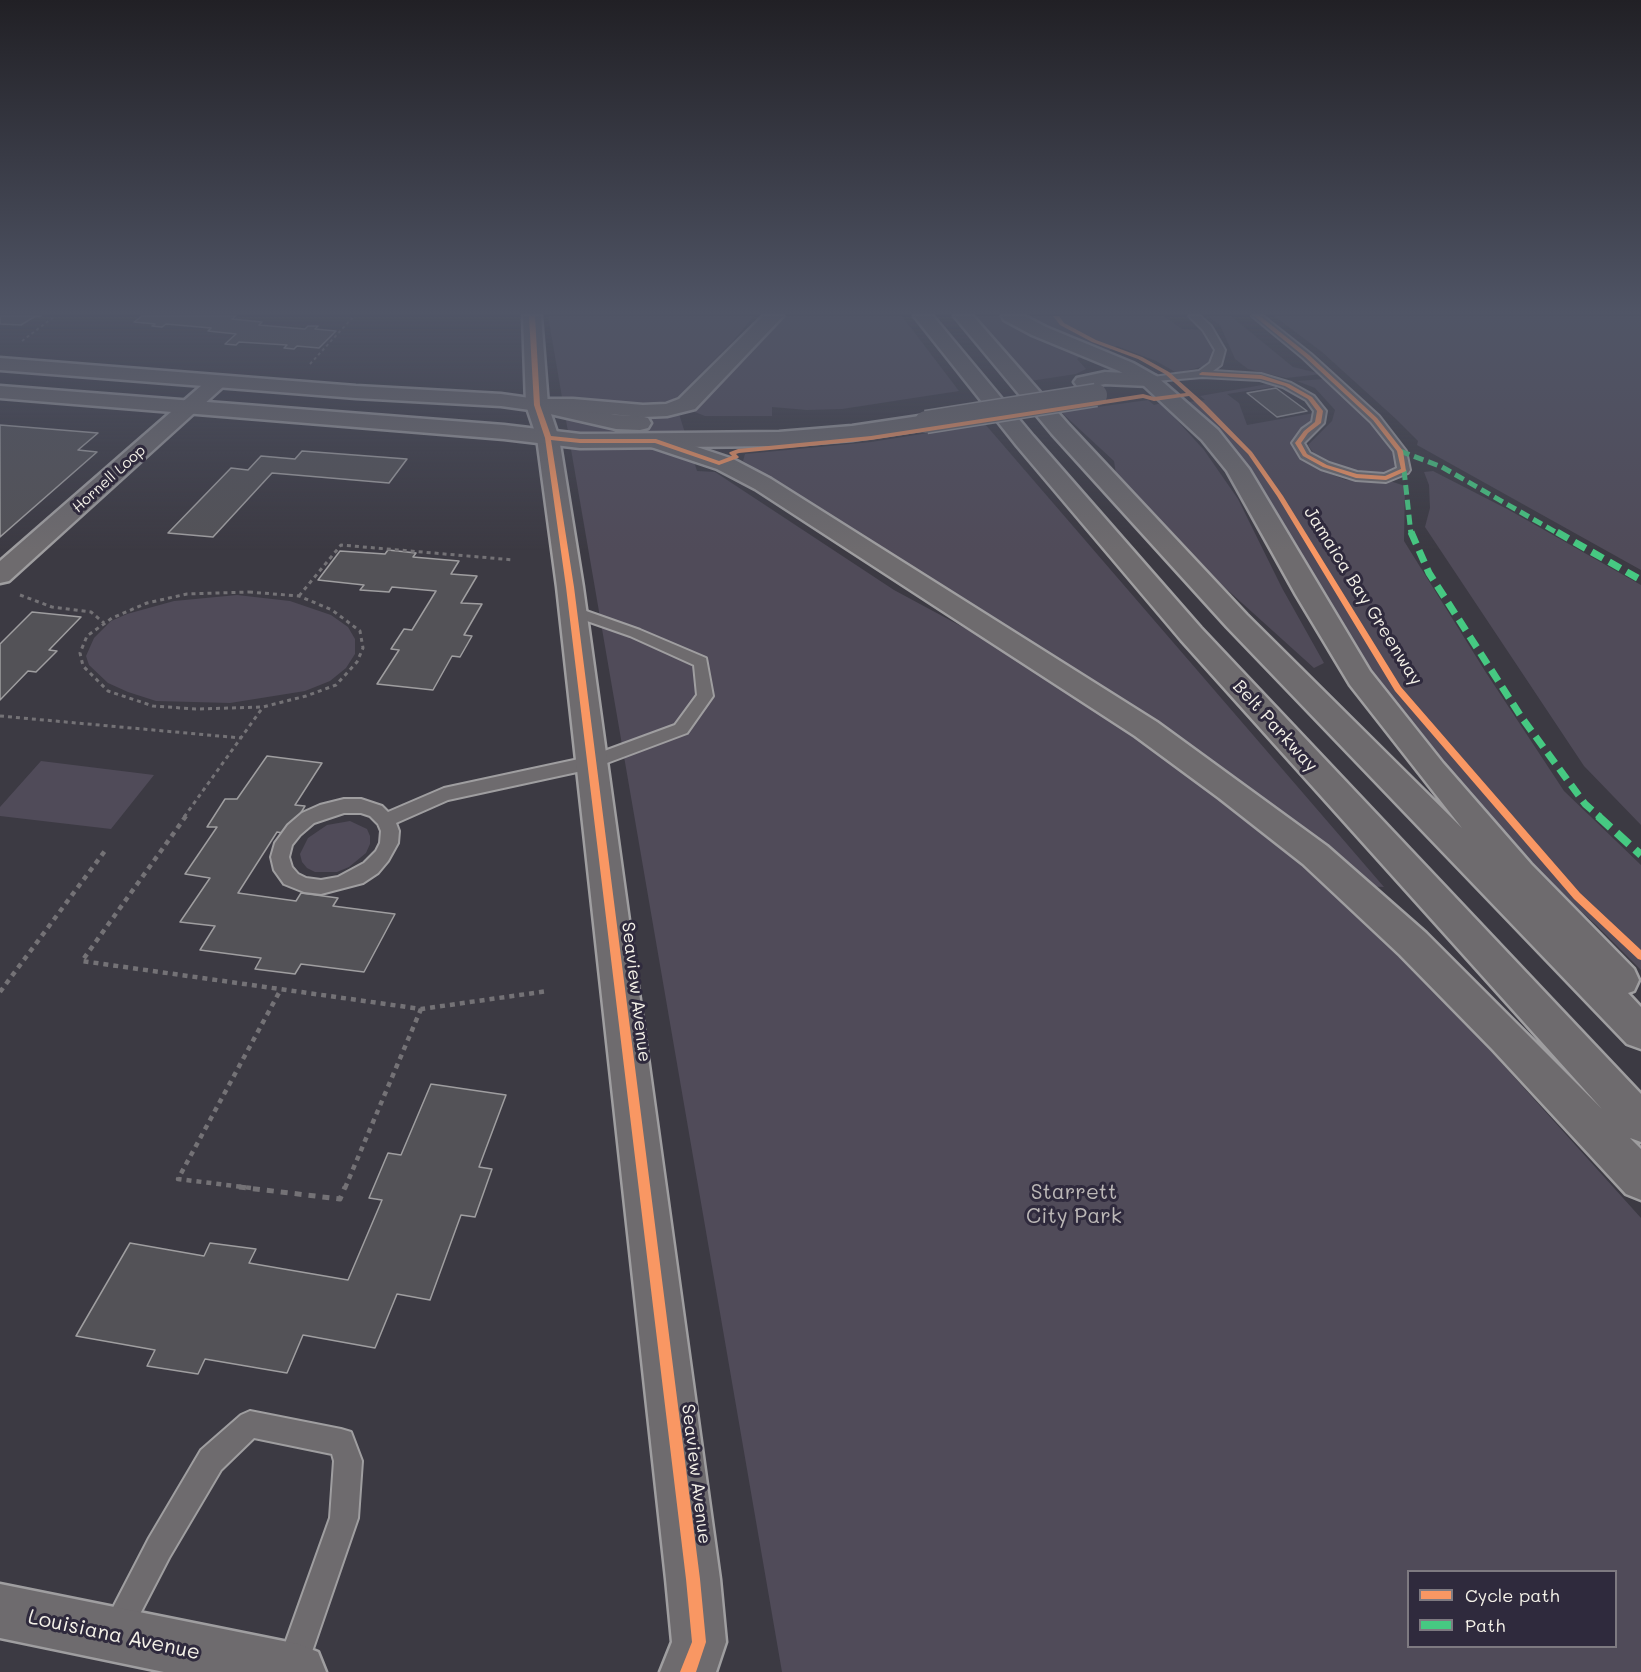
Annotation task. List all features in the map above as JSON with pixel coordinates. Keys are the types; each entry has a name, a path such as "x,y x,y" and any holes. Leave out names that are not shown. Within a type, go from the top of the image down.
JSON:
{"main road":[{"path":"26,394 504,432 580,441 656,441 779,438 852,433 922,416 1059,394"},
{"name":"Hornell Loop","path":"7,584 204,394"},
{"path":"407,394 501,400 537,405 616,422 763,426 922,416"},
{"name":"Seaview Avenue","path":"536,394 537,405 548,438 572,611 694,1591 699,1642 688,1672"},
{"path":"537,405 573,405 643,411 667,410 687,404 697,394"},
{"name":"Belt Parkway","path":"987,394 1191,634 1641,1123"},
{"path":"1030,394 1237,621 1641,1032"},
{"path":"1165,394 1210,435 1237,469 1309,596 1360,678 1432,771 1519,874 1641,1000"},
{"path":"656,441 725,464 763,484 1146,729 1230,790 1315,855 1413,944 1507,1038 1641,1179"},
{"name":"Louisiana Avenue","path":"0,1611 295,1671"}],"lane":[{"path":"1303,394 1310,398 1320,411 1318,423 1306,432 1298,443 1305,454 1325,466 1356,476 1386,478 1404,470 1400,451 1375,419 1348,394"},
{"path":"386,820 444,794 591,764 681,729 705,696 701,662 635,633 572,611"},
{"path":"344,806 361,806 376,811 386,820 390,831 382,856 371,868 356,878 339,884 313,886 291,879 283,870 280,857 284,843 308,818 326,810 344,806"},
{"path":"113,1635 159,1548 211,1460 250,1424 341,1442 348,1461 344,1518 295,1671"}],"path":[{"path":"299,596 341,545 514,560"},
{"path":"7,584 33,602 91,612 104,623"},
{"path":"249,592 299,596 332,610 346,619 360,631 363,648 357,662 336,685 306,696 263,707 196,709 153,706 108,691 83,666 80,653 87,636 104,623 147,603 187,594 249,592"},
{"path":"263,707 82,961 421,1009 549,991"},
{"path":"0,716 241,738"},
{"path":"0,992 108,848"},
{"path":"281,989 178,1179 340,1199 421,1009"}],"green space":[{"name":"Starrett City Park","path":"561,394 681,394 674,398 697,471 715,472 894,590 985,639 1112,717 1220,798 1320,880 1408,959 1641,1218 1641,1672 782,1672"},
{"path":"711,394 939,394 842,409 807,410 772,407 772,416 705,416 695,412"},
{"path":"1227,394 1239,403 1247,425 1314,413 1314,421 1301,428 1292,440 1300,456 1320,470 1346,480 1393,482 1405,486 1404,541 1485,671 1564,791 1641,865 1641,970 1596,925 1486,825 1411,732 1334,616 1235,452 1188,402 1205,400 1200,396"},
{"path":"1320,394 1343,394 1372,419 1394,449 1400,464 1384,473 1363,473 1329,462 1314,454 1308,445 1332,421 1335,410"},
{"path":"1368,394 1641,394 1641,570 1417,445 1418,441"},
{"path":"1148,400 1154,405 1161,403 1204,450 1238,499 1282,588 1324,663 1314,668 1222,585 1116,474 1114,461 1061,412"},
{"path":"985,424 1384,887 1361,886 1016,634 743,461 745,454 871,442"},
{"path":"1433,471 1509,510 1641,585 1641,825 1584,766 1425,527 1430,508 1429,485 1424,472"},
{"path":"237,595 290,601 331,615 348,627 355,639 355,654 346,668 330,681 305,691 230,703 156,701 108,683 89,665 86,656 94,638 111,621 127,614 174,601"},
{"path":"41,761 154,775 111,829 0,816 0,807"},
{"path":"350,821 367,829 370,844 366,853 349,867 337,872 315,872 307,868 300,854 308,838 327,825"}],"building":[{"path":"1248,394 1284,394 1307,411 1277,417"},
{"path":"0,425 98,433 78,450 97,452 0,537"},
{"path":"302,451 407,459 389,483 272,473 213,537 168,533 231,468 248,470 261,456 295,459"},
{"path":"388,550 416,553 413,557 459,561 451,574 477,576 461,603 482,604 464,635 472,636 460,657 452,656 433,690 377,684 399,650 391,649 404,629 412,630 436,591 392,587 389,592 360,590 364,585 318,580 340,551 385,554"},
{"path":"32,612 81,617 49,650 57,651 36,672 28,671 0,700 0,644"},
{"path":"267,756 322,763 295,805 305,806 288,834 277,832 238,893 296,901 301,893 338,898 333,906 395,914 364,972 301,964 295,974 255,969 261,958 200,950 215,926 180,922 210,878 185,874 217,827 207,827 225,799 237,799"},
{"path":"431,1084 506,1095 479,1167 492,1169 475,1217 461,1215 430,1300 397,1294 375,1348 303,1335 287,1373 205,1359 198,1374 147,1366 155,1350 76,1336 130,1243 204,1256 210,1243 256,1249 249,1263 348,1280 382,1200 369,1198 388,1153 401,1155"}],"marked path":[{"path":"1400,451 1442,467 1641,580"},
{"path":"1404,470 1410,531 1429,573 1522,718 1585,804 1641,855"}],"cycle path":[{"path":"536,394 537,405 548,438 570,587 693,1579 699,1642 688,1672"},
{"name":"Jamaica Bay Greenway","path":"1191,394 1250,453 1280,496 1398,689 1577,896 1641,956"},
{"path":"548,438 580,441 656,441 719,463 736,457 732,453 738,451 871,438 1143,396 1154,399 1191,394"},
{"path":"1303,394 1310,398 1320,411 1318,423 1306,432 1298,443 1305,455 1325,466 1356,476 1386,478 1404,470 1400,451 1375,419 1348,394"}]}
